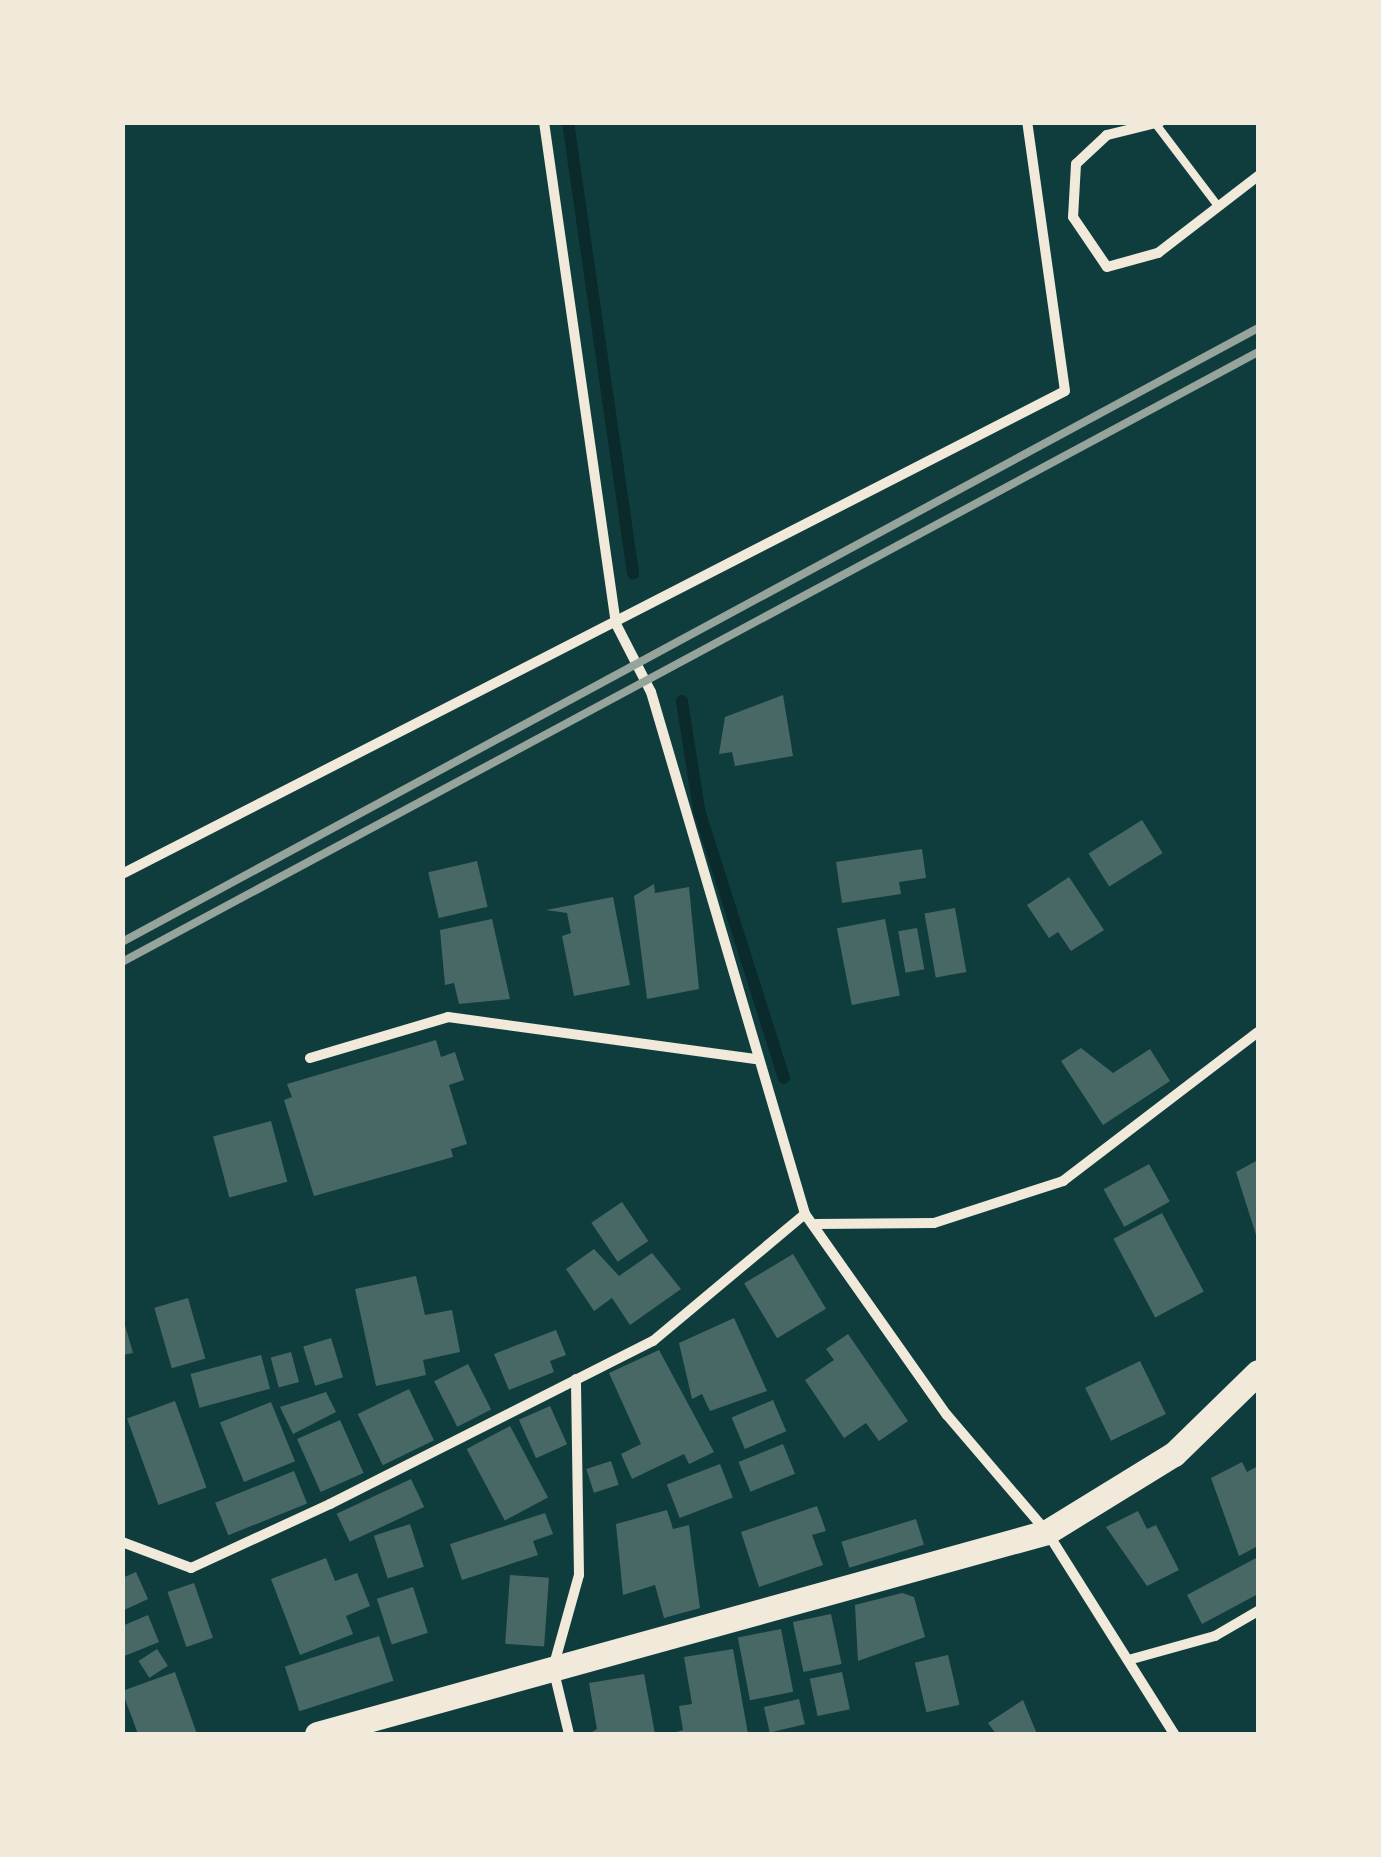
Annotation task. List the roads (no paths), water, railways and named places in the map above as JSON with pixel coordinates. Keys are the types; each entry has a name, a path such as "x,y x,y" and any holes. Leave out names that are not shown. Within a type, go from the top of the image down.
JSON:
{"main road":[{"path":"317,1734 1047,1532 1174,1454 1258,1372"}],"street":[{"path":"544,122 616,624 651,692 755,1059 805,1214 816,1224 947,1415 1047,1532 1132,1659 1174,1734"},
{"path":"122,874 1065,391 1026,122"},
{"path":"1158,123 1108,135 1076,164 1068,186 1089,251 1107,266 1136,263 1258,176"},
{"path":"310,1058 448,1017 755,1059"},
{"path":"816,1224 934,1223 1063,1181 1258,1032"},
{"path":"122,1542 191,1568 652,1340 805,1214"},
{"path":"569,1734 553,1668 580,1575 576,1379"},
{"path":"1132,1659 1215,1636 1258,1611"}],"lane":[{"path":"1158,123 1218,206"}],"waterway":[{"path":"568,122 633,573"},
{"path":"682,701 699,810 784,1078"}],"railway":[{"path":"122,942 1258,328"},
{"path":"122,962 1258,352"}]}
